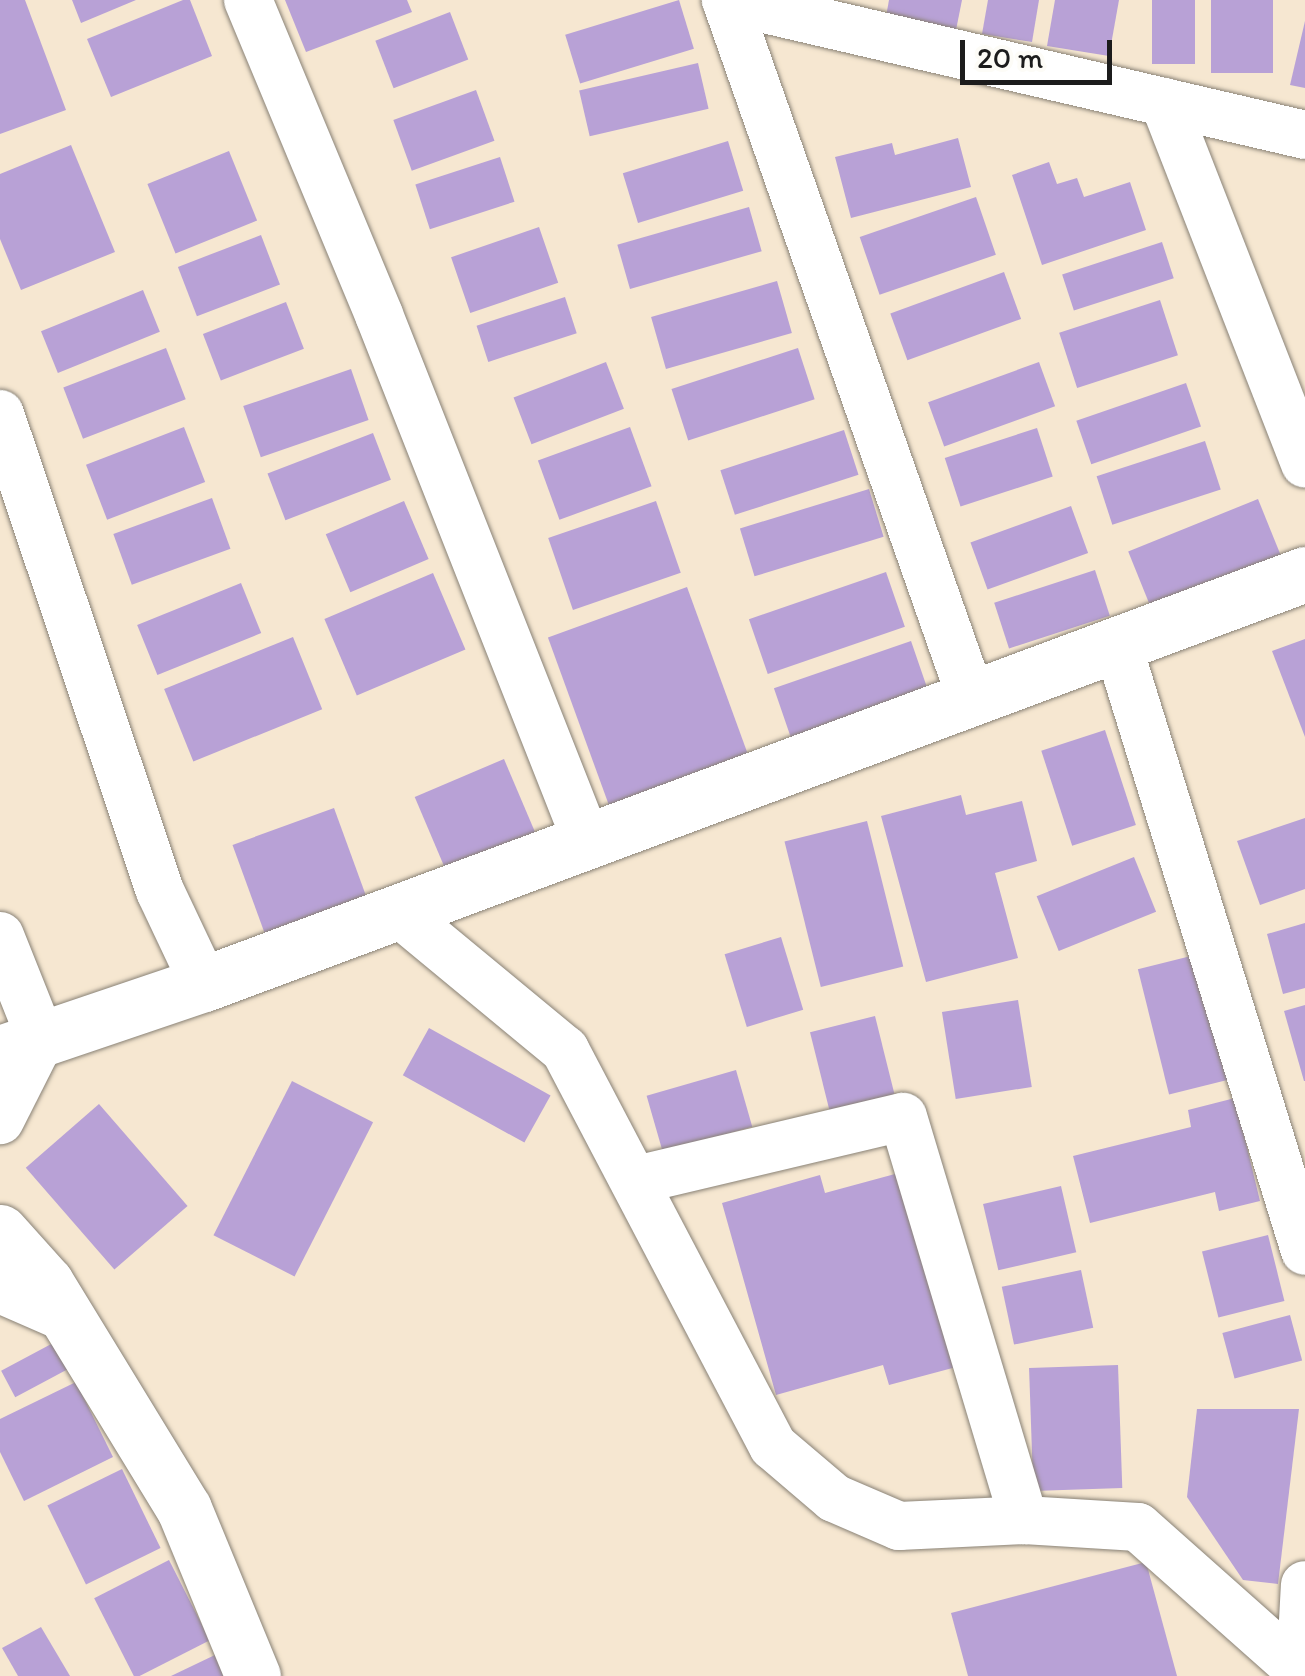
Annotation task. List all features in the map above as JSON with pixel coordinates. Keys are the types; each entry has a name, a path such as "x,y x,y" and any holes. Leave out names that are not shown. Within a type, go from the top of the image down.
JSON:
{"street":[{"path":"248,0 379,315 587,842"},
{"path":"726,0 972,700"},
{"path":"726,0 1305,134"},
{"path":"1164,102 1305,464"},
{"path":"0,414 160,891 204,984"},
{"path":"21,1046 204,984 1305,574"},
{"path":"1118,646 1305,1251"},
{"path":"398,912 565,1050 773,1446 834,1498 899,1526 1024,1520 1138,1527 1299,1673"},
{"path":"0,936 21,1046 0,1120"},
{"path":"636,1180 903,1117 1024,1520"},
{"path":"0,1232 46,1283 184,1509 254,1676"},
{"path":"0,1289 69,1320"},
{"path":"1299,1673 1305,1585"}],"building":[{"path":"0,0 25,0 66,110 0,134"},
{"path":"72,0 136,0 81,23"},
{"path":"190,0 212,56 111,97 87,39"},
{"path":"285,0 407,0 412,12 306,52"},
{"path":"679,0 694,49 580,84 565,35"},
{"path":"889,0 962,0 954,40 884,28"},
{"path":"988,0 1039,0 1032,42 982,34"},
{"path":"1055,0 1119,0 1109,56 1047,46"},
{"path":"1152,0 1195,0 1195,64 1152,64"},
{"path":"1211,0 1273,0 1273,73 1211,73"},
{"path":"450,12 468,60 394,88 375,41"},
{"path":"1305,21 1305,88 1290,85"},
{"path":"698,63 709,109 590,136 579,90"},
{"path":"476,90 494,141 412,171 393,120"},
{"path":"958,138 971,187 851,218 835,157 892,143 895,155"},
{"path":"728,141 743,191 638,223 623,173"},
{"path":"71,145 115,252 21,290 0,239 0,174"},
{"path":"229,151 257,221 176,254 147,184"},
{"path":"500,157 515,202 430,229 415,185"},
{"path":"1049,162 1057,184 1077,178 1084,197 1130,182 1146,230 1042,265 1012,175"},
{"path":"976,197 996,255 880,295 860,237"},
{"path":"749,207 762,251 630,289 617,245"},
{"path":"539,227 558,283 470,313 451,257"},
{"path":"261,235 280,284 197,316 178,267"},
{"path":"1162,242 1174,278 1074,311 1062,274"},
{"path":"1004,272 1021,319 907,360 890,313"},
{"path":"777,281 792,333 666,369 651,317"},
{"path":"143,290 160,332 58,373 41,331"},
{"path":"565,297 577,333 488,362 477,326"},
{"path":"1160,300 1178,355 1077,388 1059,333"},
{"path":"286,302 304,349 221,381 203,334"},
{"path":"166,348 186,399 83,439 63,387"},
{"path":"798,348 815,399 688,440 672,389"},
{"path":"606,362 624,409 531,444 514,397"},
{"path":"1039,362 1055,406 944,447 928,402"},
{"path":"351,369 369,420 261,457 243,406"},
{"path":"1186,383 1201,426 1091,464 1076,421"},
{"path":"184,427 205,482 107,520 86,465"},
{"path":"630,427 652,486 559,520 538,461"},
{"path":"1037,428 1053,477 961,506 945,458"},
{"path":"844,430 859,475 735,515 720,470"},
{"path":"373,433 391,480 285,520 268,473"},
{"path":"1205,441 1221,490 1112,525 1097,476"},
{"path":"869,489 884,537 755,576 740,528"},
{"path":"212,498 230,549 132,585 113,534"},
{"path":"1258,499 1285,566 1155,618 1128,551"},
{"path":"404,501 429,559 350,592 326,534"},
{"path":"656,501 681,573 573,610 548,538"},
{"path":"1071,506 1088,553 988,590 970,543"},
{"path":"1095,570 1110,616 1009,648 994,603"},
{"path":"886,572 905,627 768,674 749,619"},
{"path":"433,573 465,649 357,696 324,619"},
{"path":"241,583 261,633 157,675 137,625"},
{"path":"687,587 755,774 616,825 548,638"},
{"path":"293,637 322,709 193,761 164,689"},
{"path":"1305,639 1305,737 1272,651"},
{"path":"911,641 929,693 792,740 774,688"},
{"path":"1105,730 1136,825 1072,846 1041,751"},
{"path":"504,759 543,851 454,889 415,797"},
{"path":"961,795 966,815 1022,801 1037,861 995,873 1018,958 926,982 881,816"},
{"path":"334,808 372,911 270,948 233,845"},
{"path":"1305,818 1305,889 1260,905 1237,841"},
{"path":"867,821 903,967 821,987 785,842"},
{"path":"1134,857 1156,912 1059,951 1037,896"},
{"path":"1305,923 1305,988 1283,994 1267,934"},
{"path":"781,937 803,1010 747,1027 725,954"},
{"path":"1199,954 1230,1079 1169,1094 1138,969"},
{"path":"1018,1000 1032,1087 956,1099 942,1012"},
{"path":"1305,1005 1305,1081 1304,1081 1284,1011"},
{"path":"875,1016 896,1101 831,1118 810,1032"},
{"path":"429,1028 551,1095 524,1143 403,1075"},
{"path":"736,1070 752,1127 663,1152 647,1096"},
{"path":"292,1081 373,1122 295,1276 213,1235"},
{"path":"1235,1098 1260,1201 1219,1211 1215,1192 1090,1223 1073,1156 1191,1127 1188,1110"},
{"path":"99,1104 188,1206 114,1270 26,1168"},
{"path":"906,1171 960,1366 889,1385 883,1365 776,1395 722,1203 820,1175 825,1193"},
{"path":"1061,1186 1076,1252 998,1270 983,1204"},
{"path":"1268,1235 1284,1301 1218,1317 1202,1251"},
{"path":"1081,1270 1093,1328 1014,1345 1002,1287"},
{"path":"1290,1315 1302,1360 1235,1379 1222,1333"},
{"path":"55,1342 69,1368 15,1397 1,1371"},
{"path":"1118,1365 1122,1488 1033,1491 1029,1368"},
{"path":"76,1382 113,1457 24,1501 0,1452 0,1419"},
{"path":"1197,1409 1299,1409 1278,1584 1243,1580 1187,1497"},
{"path":"122,1469 161,1548 86,1584 47,1505"},
{"path":"169,1560 210,1640 134,1676 94,1598"},
{"path":"1146,1562 1177,1676 968,1676 951,1613"},
{"path":"41,1627 70,1676 18,1676 2,1648"},
{"path":"217,1654 228,1676 171,1676"}]}
